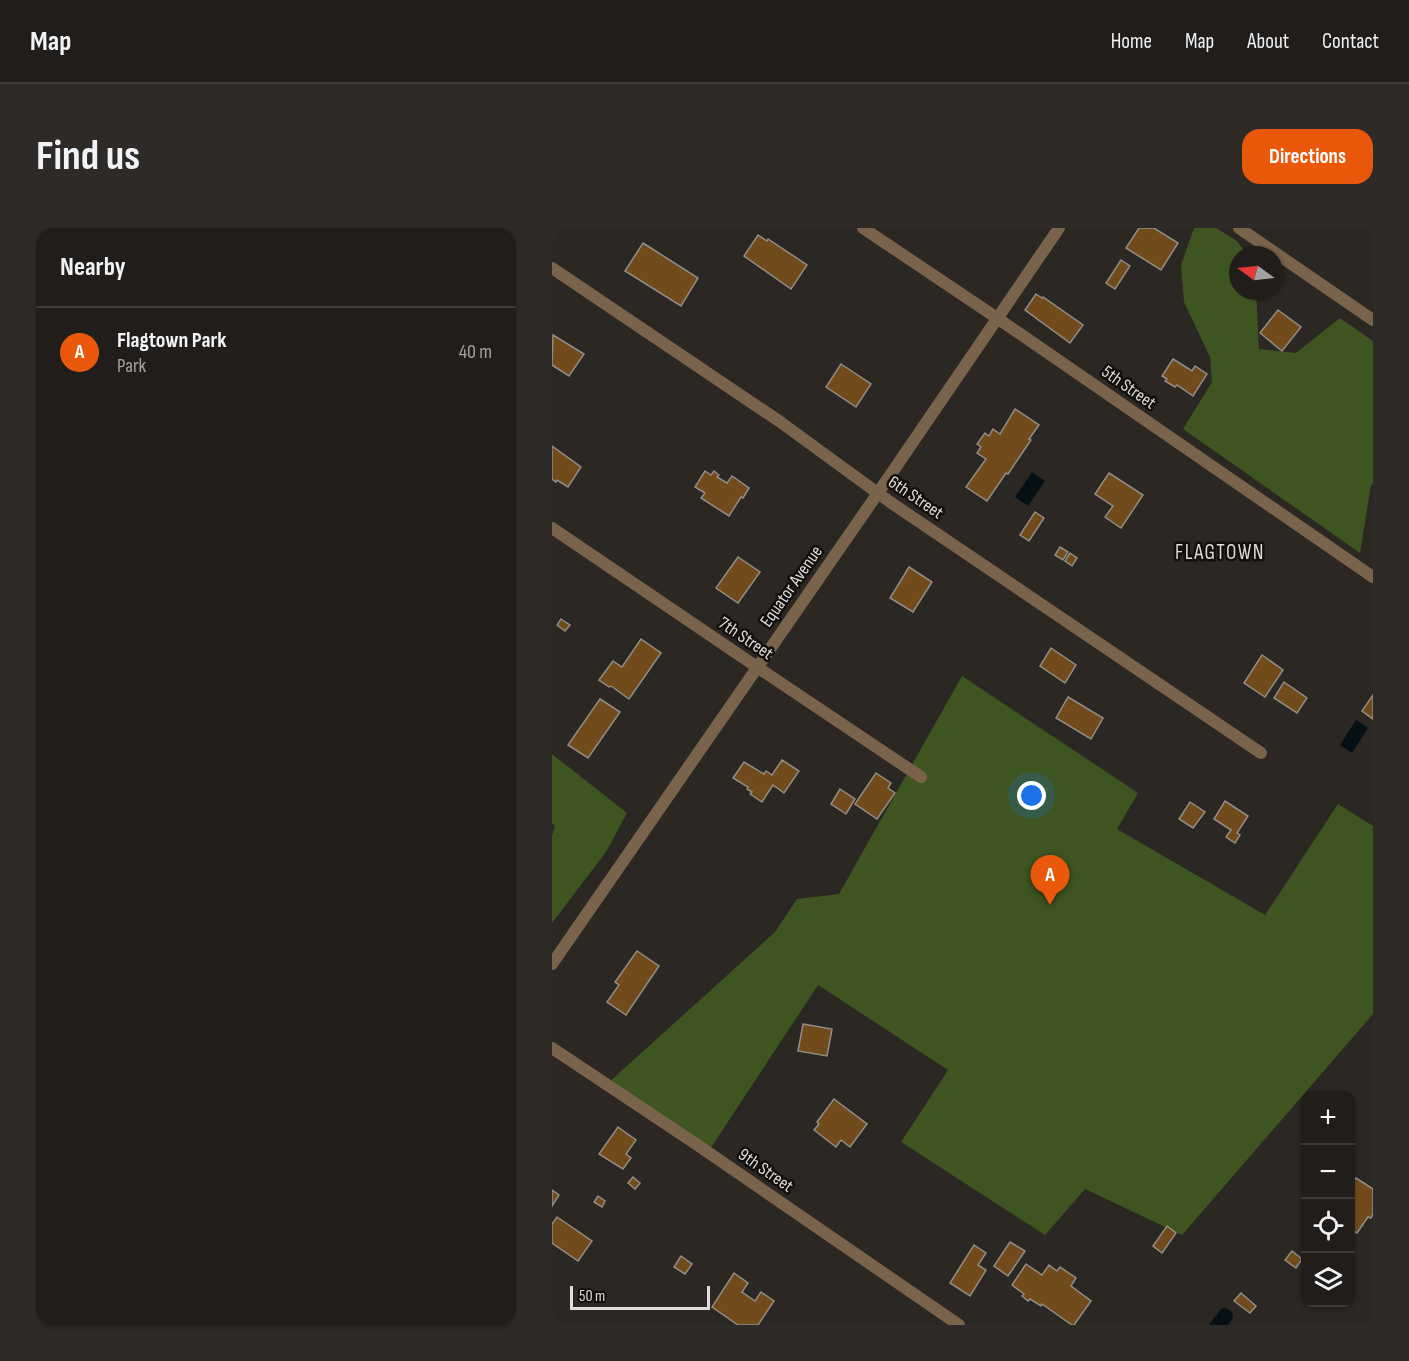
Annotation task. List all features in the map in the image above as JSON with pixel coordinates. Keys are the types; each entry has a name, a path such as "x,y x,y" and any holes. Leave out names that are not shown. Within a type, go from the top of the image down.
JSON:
{"street":[{"name":"5th Street","path":"863,228 998,318 1373,577"},
{"name":"Equator Avenue","path":"552,964 878,494 1059,228"},
{"path":"1239,228 1373,320"},
{"name":"6th Street","path":"552,268 779,421 878,494 1261,753"},
{"name":"7th Street","path":"552,528 921,777"},
{"name":"9th Street","path":"552,1047 959,1325"}],"green space":[{"path":"1194,228 1216,228 1237,241 1241,246 1229,246 1229,300 1256,300 1259,349 1296,353 1340,318 1373,341 1373,484 1360,553 1183,429 1212,382 1210,357 1184,302 1181,265"},
{"path":"962,676 1138,793 1117,829 1265,915 1338,804 1373,826 1373,1014 1306,1091 1301,1091 1301,1097 1182,1235 1085,1189 1045,1235 901,1142 948,1070 818,985 710,1149 607,1084 775,932 797,899 839,894"},
{"path":"552,754 627,813 606,852 552,923 552,836 555,826 552,823"}],"shaded area":[{"path":"1032,472 1045,481 1028,506 1015,497"},
{"path":"1356,720 1368,728 1352,753 1340,745"},
{"path":"1226,1308 1232,1312 1233,1318 1228,1325 1209,1325 1221,1309"}],"building":[{"path":"1139,228 1154,228 1178,243 1161,270 1126,248"},
{"path":"758,235 767,241 768,239 807,265 791,289 744,256"},
{"path":"643,243 698,278 681,306 625,271"},
{"path":"1121,260 1130,266 1115,289 1106,283"},
{"path":"1036,294 1083,325 1070,343 1025,310"},
{"path":"1278,310 1301,327 1282,351 1260,333"},
{"path":"553,335 584,354 569,376 552,365"},
{"path":"1173,359 1192,371 1195,366 1207,374 1193,396 1177,385 1175,387 1165,381 1167,379 1162,376"},
{"path":"841,364 871,384 856,407 826,387"},
{"path":"1015,409 1039,425 1008,474 1006,473 987,501 966,487 986,459 977,453 981,447 977,444 985,433 989,436 993,429 1000,434"},
{"path":"552,446 581,467 568,487 552,479"},
{"path":"705,471 711,475 714,471 719,475 717,477 727,483 732,476 749,488 729,516 701,498 705,493 695,487"},
{"path":"1109,473 1143,495 1121,528 1105,517 1113,506 1095,494"},
{"path":"1035,512 1044,518 1029,541 1020,535"},
{"path":"1060,547 1068,552 1063,560 1055,555"},
{"path":"1070,553 1077,558 1072,566 1065,561"},
{"path":"738,557 760,572 738,603 716,588"},
{"path":"909,567 932,582 913,612 890,598"},
{"path":"561,619 570,625 565,631 557,625"},
{"path":"641,639 661,653 629,699 599,680 613,661 622,667"},
{"path":"1051,648 1076,665 1065,683 1040,666"},
{"path":"1262,655 1283,670 1265,697 1244,683"},
{"path":"1284,682 1307,698 1297,713 1274,698"},
{"path":"1373,695 1373,719 1362,711"},
{"path":"1068,697 1103,718 1091,739 1056,718"},
{"path":"600,699 620,712 588,758 568,745"},
{"path":"782,760 799,771 784,793 773,785 762,802 750,794 752,792 747,789 748,787 733,778 744,762 764,774 766,771 772,775"},
{"path":"876,773 891,783 888,788 895,793 877,819 855,804"},
{"path":"840,789 855,799 846,814 831,804"},
{"path":"1225,801 1248,816 1237,833 1240,835 1235,843 1226,837 1231,830 1214,819"},
{"path":"1190,802 1205,812 1193,828 1179,819"},
{"path":"637,951 659,966 626,1015 607,1002 619,985 615,982"},
{"path":"803,1024 832,1029 827,1056 798,1051"},
{"path":"834,1099 867,1124 850,1147 841,1140 836,1147 814,1130 819,1124 817,1122"},
{"path":"618,1127 636,1140 626,1154 631,1158 623,1169 599,1154"},
{"path":"633,1177 640,1183 635,1189 628,1183"},
{"path":"1355,1179 1373,1189 1373,1214 1371,1218 1368,1217 1357,1233 1355,1232"},
{"path":"552,1190 559,1195 552,1206"},
{"path":"598,1196 605,1201 602,1207 594,1202"},
{"path":"557,1217 592,1241 578,1261 552,1243 552,1224"},
{"path":"1167,1226 1176,1233 1162,1253 1153,1246"},
{"path":"1010,1242 1025,1251 1008,1276 994,1266"},
{"path":"974,1245 986,1253 978,1265 986,1270 970,1296 950,1283"},
{"path":"1292,1251 1301,1258 1296,1268 1285,1260"},
{"path":"681,1256 692,1264 685,1274 674,1267"},
{"path":"1026,1264 1042,1275 1049,1265 1057,1271 1060,1267 1076,1278 1071,1286 1091,1301 1074,1325 1042,1304 1041,1306 1030,1299 1028,1301 1022,1296 1024,1294 1012,1285"},
{"path":"734,1273 748,1283 742,1292 755,1301 761,1292 774,1301 758,1325 738,1325 712,1307"},
{"path":"1241,1293 1256,1306 1250,1313 1234,1301"}],"place":[{"name":"Flagtown Park","path":"1050,905"}],"district":[{"name":"FLAGTOWN","path":"1220,552"}]}
